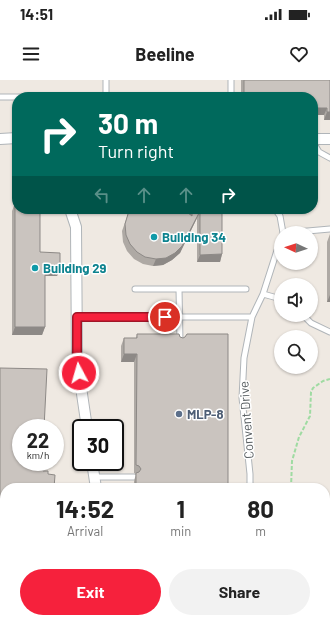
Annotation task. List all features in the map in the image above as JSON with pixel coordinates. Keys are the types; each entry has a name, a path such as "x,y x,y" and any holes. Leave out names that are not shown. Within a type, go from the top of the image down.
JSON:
{"street":[{"path":"0,139 12,138"},
{"path":"318,139 330,139"},
{"path":"72,214 76,227 77,360 86,419"},
{"path":"93,471 95,483"}],"lane":[{"path":"106,80 106,92"},
{"path":"231,80 231,92"},
{"path":"0,96 12,96"},
{"path":"318,150 330,158"},
{"path":"279,214 282,226"},
{"path":"318,230 330,229"},
{"name":"Convent Drive","path":"250,483 242,398 244,358 252,317 263,294 274,260"},
{"path":"134,289 246,289"},
{"path":"180,289 180,342"},
{"path":"263,294 274,296"},
{"path":"77,317 252,317"},
{"path":"310,322 330,332"},
{"path":"94,477 134,477"}],"path":[{"path":"291,483 292,462 299,437 310,416 311,392 323,381 330,379"}],"building":[{"path":"244,80 330,80 330,112 327,112 327,108 318,108 318,92 244,92"},
{"name":"Building 29","path":"15,214 40,214 40,252 60,253 60,269 45,269 45,327 15,327"},
{"name":"Building 34","path":"128,214 189,214 192,216 192,214 198,214 182,246 175,253 166,258 156,259 145,257 137,252 130,244 126,235 125,224"},
{"name":"Building 34","path":"200,214 222,214 222,254 200,255"},
{"name":"MLP-8","path":"137,334 179,334 180,337 183,338 187,334 228,334 228,483 136,483 136,473 141,469 136,465 137,354 124,354 124,338 137,338"},
{"path":"0,368 47,369 44,419 12,419 12,471 48,471 48,474 55,475 54,483 0,483"}],"place":[{"name":"Building 34","path":"154,237"},
{"name":"Building 29","path":"35,268"},
{"name":"MLP-8","path":"179,414"}],"route":[{"path":"79,373 77,360 77,317 165,317"}]}
